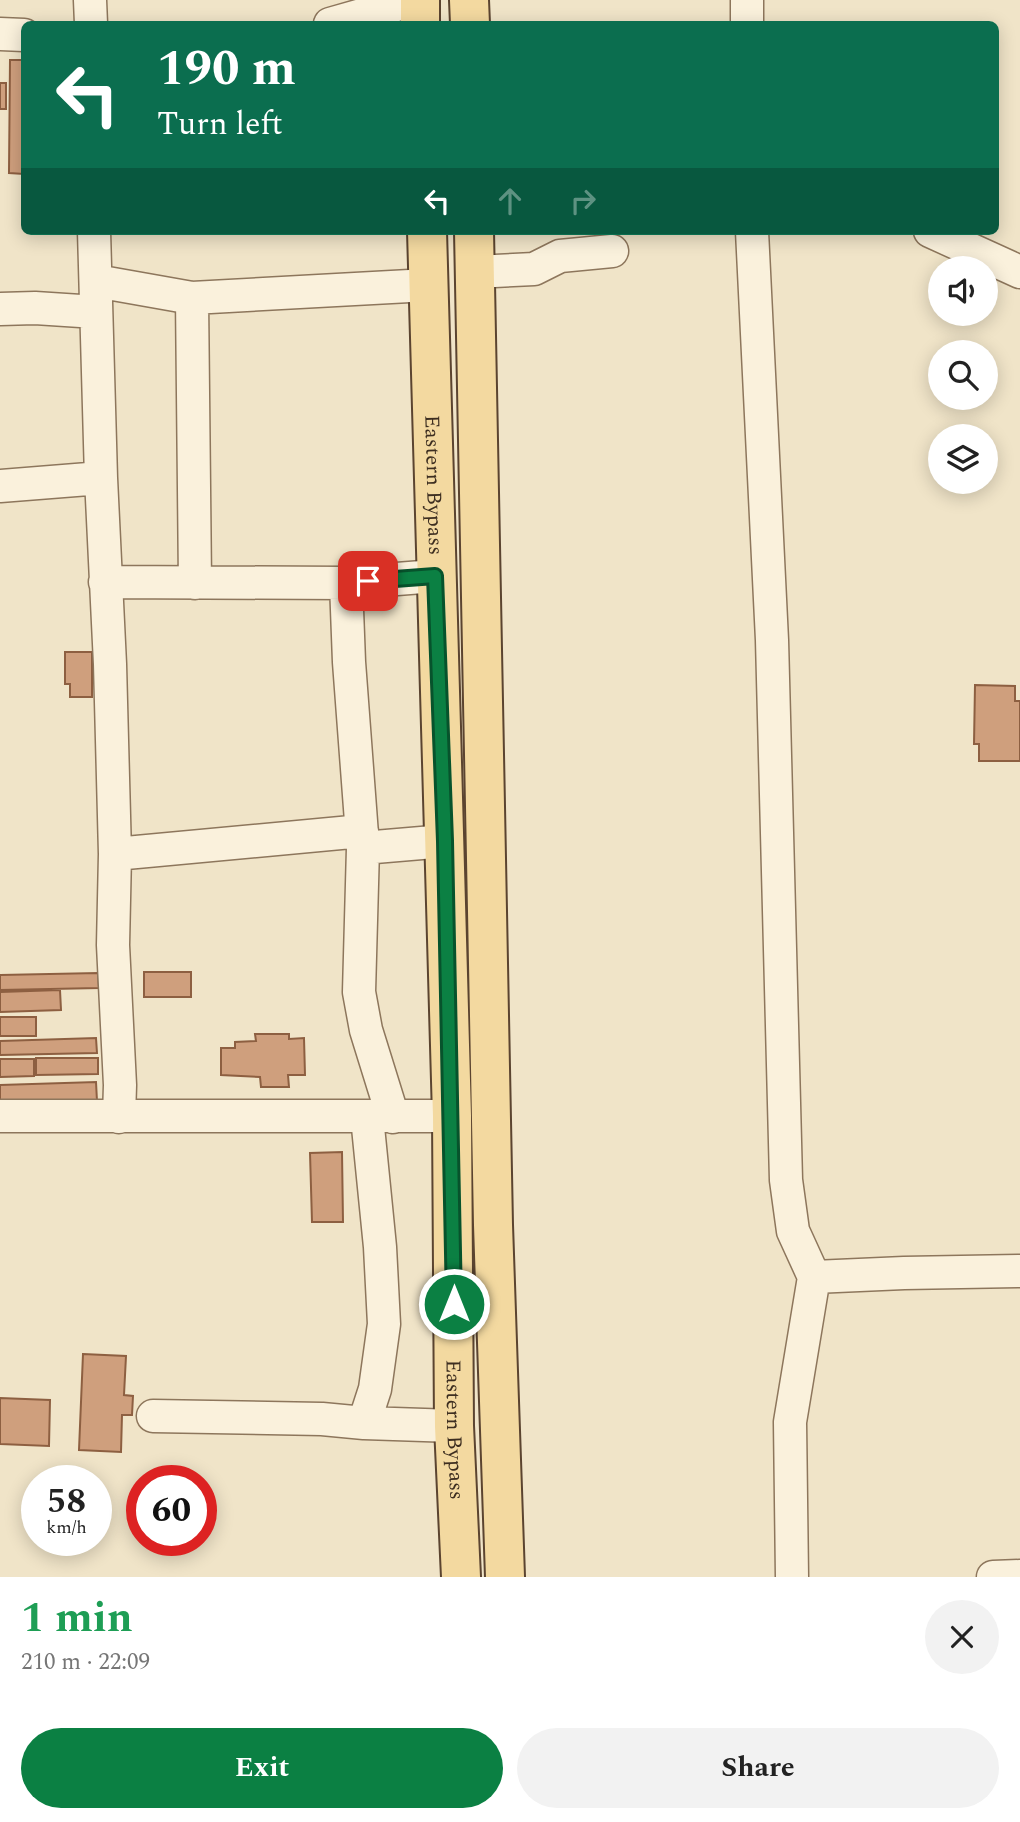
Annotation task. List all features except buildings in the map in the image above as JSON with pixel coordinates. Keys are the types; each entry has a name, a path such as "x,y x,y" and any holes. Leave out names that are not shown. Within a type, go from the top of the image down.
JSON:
{"main road":[{"path":"420,0 420,21"},
{"path":"469,0 470,21"},
{"name":"Eastern Bypass","path":"427,235 452,1116 454,1426 461,1577"},
{"name":"Eastern Bypass","path":"474,235 493,1225 505,1577"}],"street":[{"path":"90,0 91,21"},
{"path":"340,21 414,0"},
{"path":"482,21 488,0"},
{"path":"747,0 747,21"},
{"path":"0,34 21,35"},
{"path":"94,235 116,854 113,945 120,1085 119,1117"},
{"path":"752,235 772,640 786,1180 793,1231 814,1277 790,1422 792,1577"},
{"path":"939,235 1020,272"},
{"path":"474,272 534,269 560,256 612,251"},
{"path":"96,281 191,298 428,285"},
{"path":"191,298 195,583"},
{"path":"0,309 96,312"},
{"path":"0,486 101,478"},
{"path":"105,582 346,583 435,576"},
{"path":"346,583 349,662 363,840 359,992 380,1117 380,1247 384,1324 375,1389 364,1423"},
{"path":"116,854 363,840 445,841"},
{"path":"0,1116 452,1116"},
{"path":"814,1277 1020,1271"},
{"path":"153,1416 322,1419 454,1426"},
{"path":"993,1577 1020,1576"}],"route":[{"path":"368,581 435,576 445,841 454,1304"}]}
